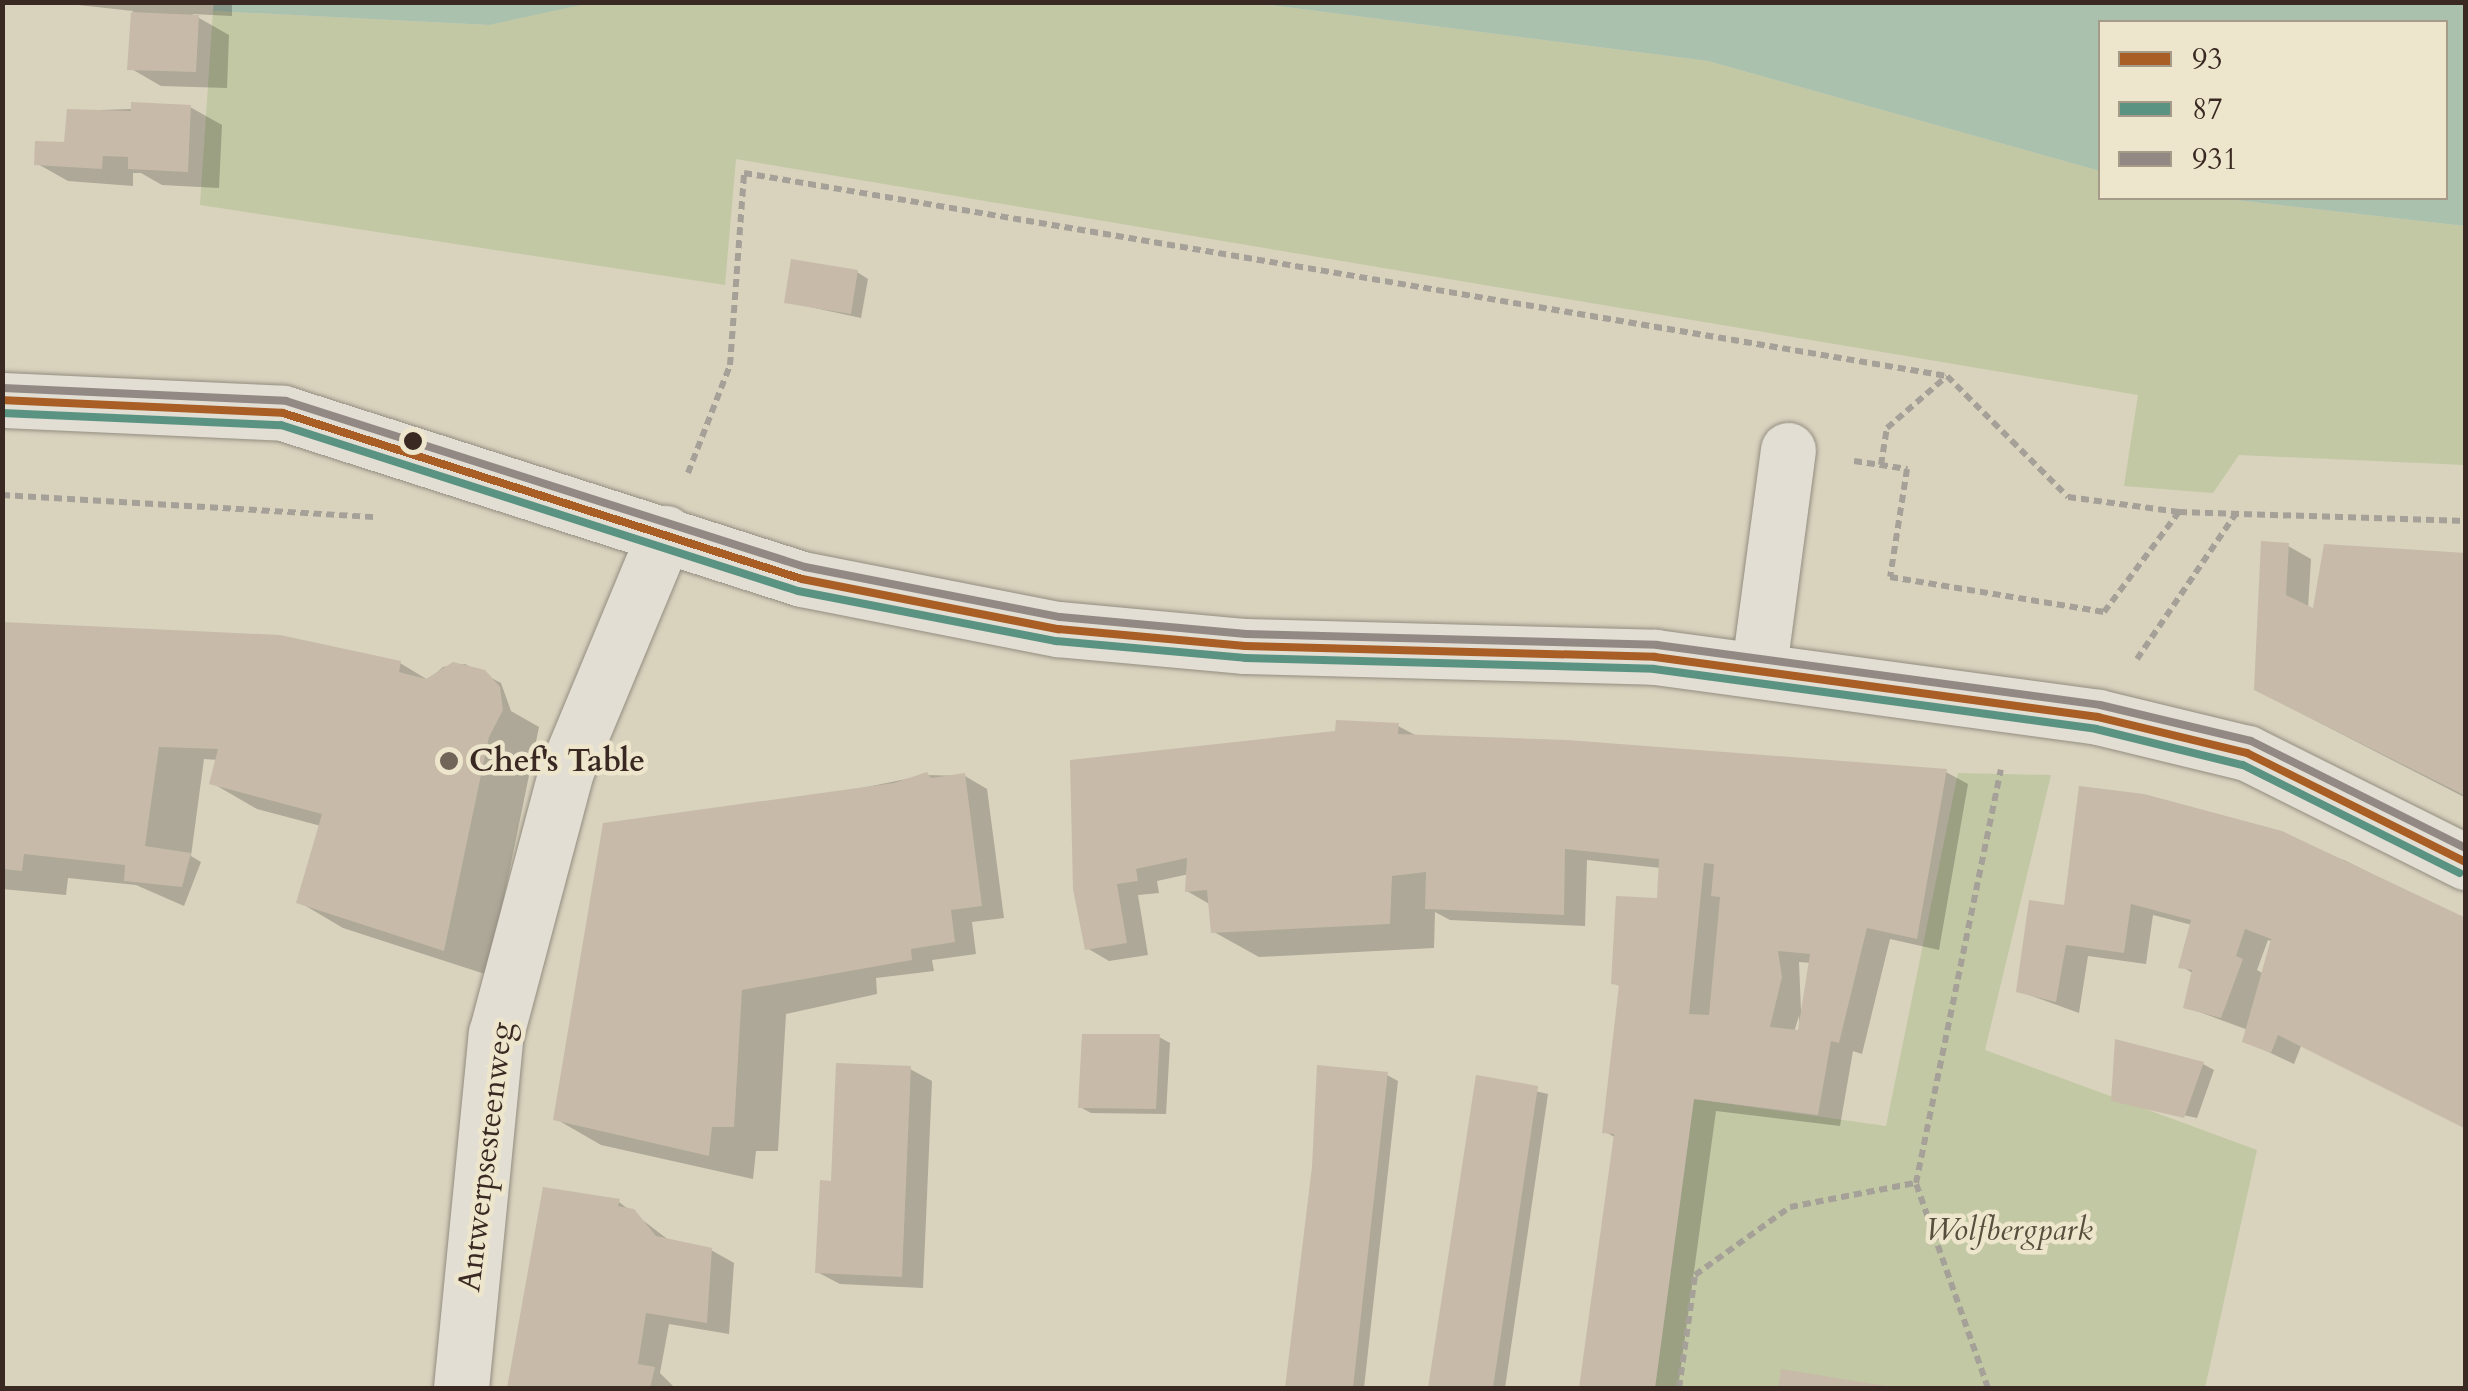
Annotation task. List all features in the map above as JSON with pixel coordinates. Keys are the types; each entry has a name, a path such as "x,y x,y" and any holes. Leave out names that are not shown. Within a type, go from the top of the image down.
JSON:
{"street":[{"path":"2,400 283,413 802,579 1058,629 1246,646 1433,647 1760,667 2098,717 2247,753 2466,862"},
{"path":"1760,667 1788,450"},
{"name":"Antwerpsesteenweg","path":"461,1388 496,1034 566,770 665,534"}],"path":[{"path":"665,534 730,365 744,173 1947,376 2068,497 2178,512 2238,511 2466,522"},
{"path":"1881,465 1886,428 1947,376"},
{"path":"1788,450 1907,469 1890,577 2104,612 2178,512"},
{"path":"2,495 392,518"},
{"path":"2098,717 2238,511"},
{"path":"1988,1388 1916,1183 2014,705"},
{"path":"1678,1388 1695,1275 1790,1207 1916,1183"}],"green space":[{"path":"590,2 1254,3 1708,61 2098,170 2098,200 2236,200 2465,226 2465,465 2239,455 2213,493 2124,486 2138,395 736,159 725,285 200,205 213,11 489,25"},
{"name":"Wolfbergpark","path":"1958,773 2051,775 1985,1050 2257,1150 2205,1388 1655,1388 1694,1099 1886,1126"}],"shaded area":[{"path":"214,2 590,3 489,25 213,11"},
{"path":"1254,3 2465,3 2465,226 2236,200 2448,200 2448,20 2098,20 2098,170 1708,61"}],"building":[{"path":"131,12 199,15 196,72 127,70"},
{"path":"131,102 191,105 188,172 128,169 128,157 103,156 102,169 34,165 35,141 64,142 67,109 131,111"},
{"path":"791,259 858,270 851,314 784,303"},
{"path":"2261,541 2289,543 2286,595 2313,608 2324,544 2466,553 2466,796 2254,690"},
{"path":"2,622 280,635 401,661 399,672 426,679 453,662 485,670 500,687 503,710 489,737 444,951 296,903 322,814 209,784 218,749 159,747 145,846 191,853 182,887 124,881 125,865 24,854 22,871 2,869"},
{"path":"1336,720 1399,723 1398,734 1567,740 1947,769 1917,939 1867,928 1839,1043 1831,1041 1818,1115 1694,1099 1655,1388 1579,1388 1614,1134 1602,1133 1619,985 1611,984 1616,896 1657,898 1659,859 1565,849 1564,915 1425,909 1426,872 1392,876 1390,924 1211,933 1207,890 1185,892 1187,858 1136,869 1138,881 1117,884 1127,943 1085,950 1073,889 1070,760 1335,731","holes":["1704,863 1714,864 1711,896 1720,897 1709,1015 1689,1014","1778,951 1810,954 1798,1030 1770,1027 1782,977"]},
{"path":"927,772 931,778 965,773 982,906 951,910 955,942 911,949 912,960 742,990 734,1127 712,1127 709,1156 553,1120 603,823 894,783"},
{"path":"2079,786 2144,794 2282,831 2466,918 2466,1129 2278,1035 2271,1053 2242,1042 2271,939 2245,929 2236,956 2243,959 2221,1018 2183,1008 2192,970 2178,968 2191,920 2131,904 2124,953 2066,945 2056,1002 2016,992 2029,900 2064,905"},
{"path":"1082,1034 1160,1034 1156,1109 1078,1108"},
{"path":"2115,1039 2204,1062 2184,1118 2111,1101"},
{"path":"836,1063 911,1066 902,1277 815,1273 820,1180 831,1181"},
{"path":"1317,1065 1388,1072 1353,1388 1285,1388 1312,1167"},
{"path":"1476,1075 1538,1086 1493,1388 1428,1388"},
{"path":"543,1187 620,1199 618,1206 634,1209 656,1236 712,1248 707,1323 646,1313 638,1364 655,1367 650,1388 507,1388"},
{"path":"1781,1369 1886,1386 1886,1388 1778,1388"}],"transit line":[{"name":"931","path":"3,388 286,401 805,567 1060,617 1246,634 1657,645 2100,705 2251,741 2466,848"},
{"name":"93","path":"2,400 283,413 802,579 1058,629 1245,646 1655,657 2098,717 2247,753 2466,862"},
{"name":"87","path":"2,413 281,425 798,591 1056,641 1245,658 1654,669 2096,729 2243,765 2460,873"}],"place":[{"name":"Chef's Table","path":"449,761"}]}
